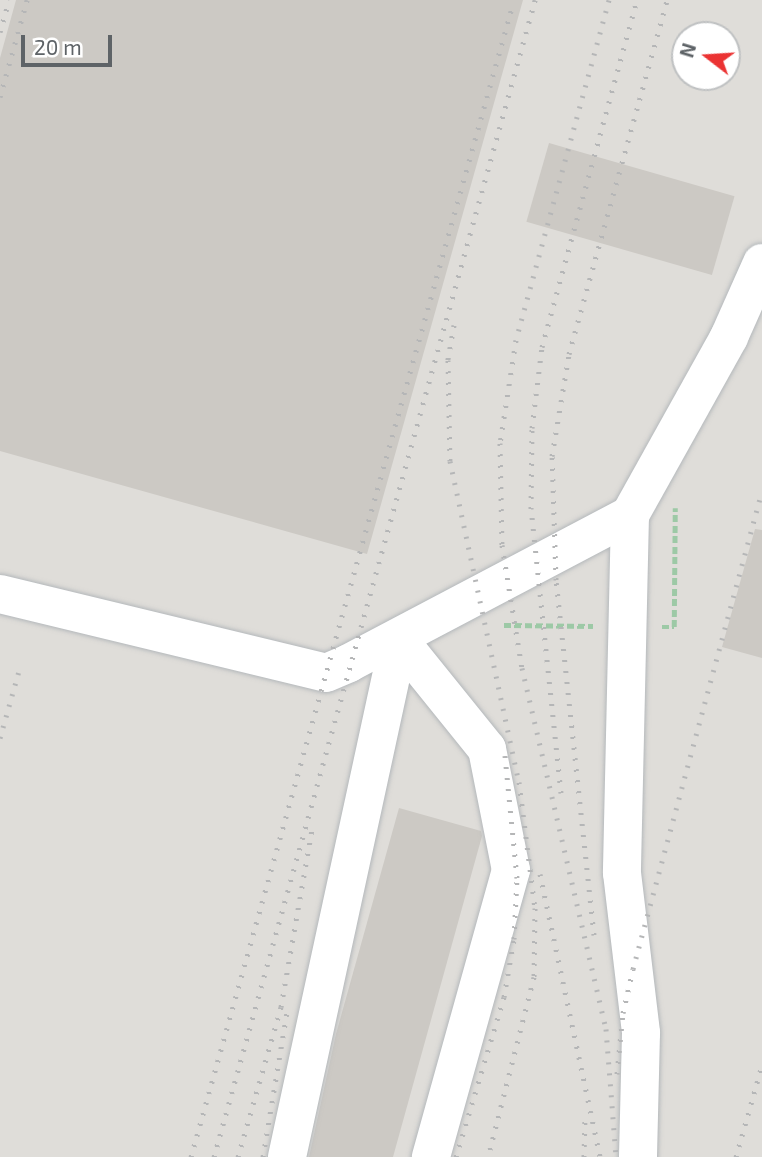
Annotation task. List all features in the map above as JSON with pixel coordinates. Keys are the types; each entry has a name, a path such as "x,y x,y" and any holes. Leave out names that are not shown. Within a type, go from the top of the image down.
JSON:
{"lane":[{"path":"638,1157 641,1033 622,873 630,514 729,337 762,263"},
{"path":"0,594 326,673 398,640 630,514"},
{"path":"287,1157 398,640"},
{"path":"398,640 487,749 511,870 431,1157"}],"shaded area":[{"path":"0,0 762,0 762,1157 0,1157"}],"building":[{"path":"16,0 523,0 367,554 0,451 0,58"},
{"path":"549,143 735,196 712,275 526,222"},
{"path":"755,529 762,530 762,658 722,647"},
{"path":"399,808 481,831 482,836 393,1157 309,1157 336,1034"}],"railway":[{"path":"0,32 9,0"},
{"path":"0,97 27,0"},
{"path":"214,1157 535,0"},
{"path":"609,0 516,340 500,443 502,545 522,668 606,1029 616,1157"},
{"path":"561,793 531,509 532,428 542,347 637,0"},
{"path":"594,935 556,580 552,456 569,354 667,0"},
{"path":"191,1157 513,4"},
{"path":"454,325 448,360 450,461 519,782 535,908 534,977 488,1157"},
{"path":"617,1074 623,1013 633,969 762,491"},
{"path":"0,738 19,671"},
{"path":"456,1157 504,997 514,939 517,878 505,756"},
{"path":"238,1157 281,1007 312,830"},
{"path":"540,874 600,1157"},
{"path":"263,1157 287,1012"},
{"path":"736,1157 762,1065"},
{"path":"584,1157 585,1115"}]}
